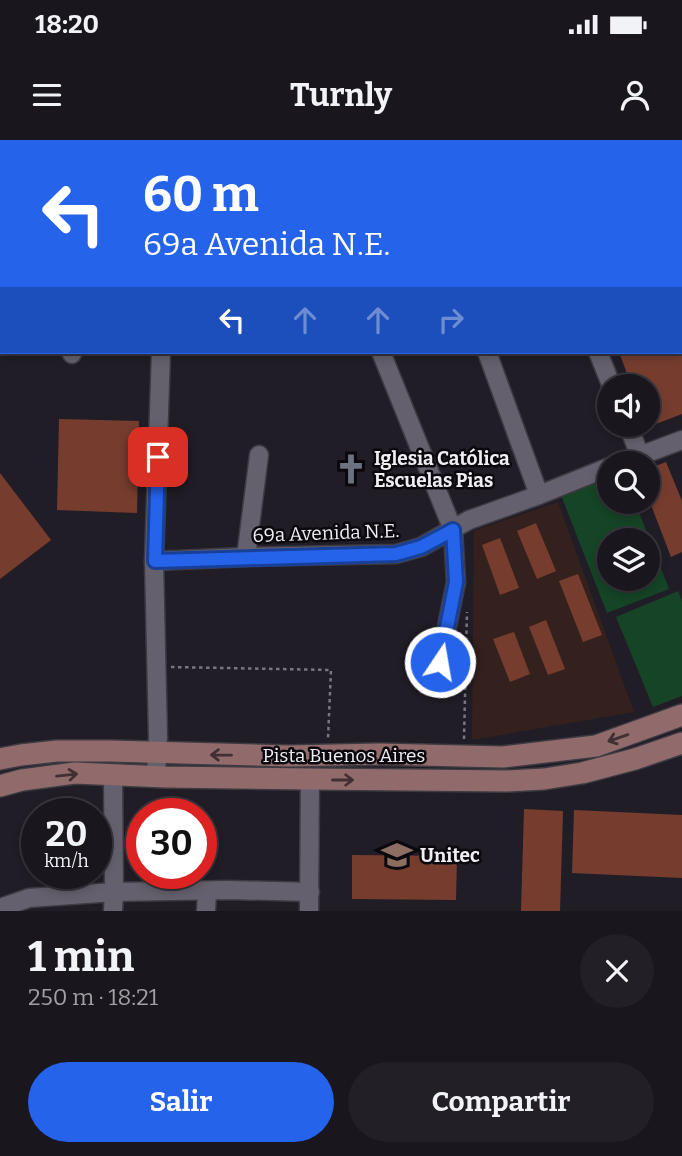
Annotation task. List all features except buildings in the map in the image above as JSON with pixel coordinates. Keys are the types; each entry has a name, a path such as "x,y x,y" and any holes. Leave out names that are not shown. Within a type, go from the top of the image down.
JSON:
{"main road":[{"name":"Pista Buenos Aires","path":"0,759 57,751 503,757 596,746 682,715"},
{"path":"656,724 673,746"},
{"name":"Pista Buenos Aires","path":"0,786 22,780 75,773 310,779 544,779 582,773 673,746"}],"street":[{"path":"156,776 158,737 155,561 161,354"},
{"path":"382,354 453,530 456,582 440,662"},
{"path":"487,354 539,495"},
{"path":"599,354 607,374"},
{"path":"653,451 682,440"},
{"path":"246,558 259,455"},
{"name":"69a Avenida N.E.","path":"155,561 396,554 421,547 468,520 597,472"},
{"path":"113,774 113,911"},
{"path":"309,911 310,779"},
{"path":"206,911 207,891"},
{"path":"0,908 29,898 114,892 310,892"}],"path":[{"path":"464,756 467,603"},
{"path":"157,667 331,670 327,755"}],"shaded area":[{"path":"558,502 634,712 472,740 474,531"}],"green space":[{"path":"597,476 597,514 640,514 645,528 597,528 597,587 559,490"},
{"path":"660,566 669,589 607,613 598,591 660,591"},
{"path":"678,591 682,601 682,696 653,707 616,617"}],"place":[{"name":"Iglesia Católica Escuelas Pias","path":"351,469"},
{"name":"Unitec","path":"397,855"}],"route":[{"path":"158,457 155,561 396,554 421,547 453,530 456,582 440,662"}]}
